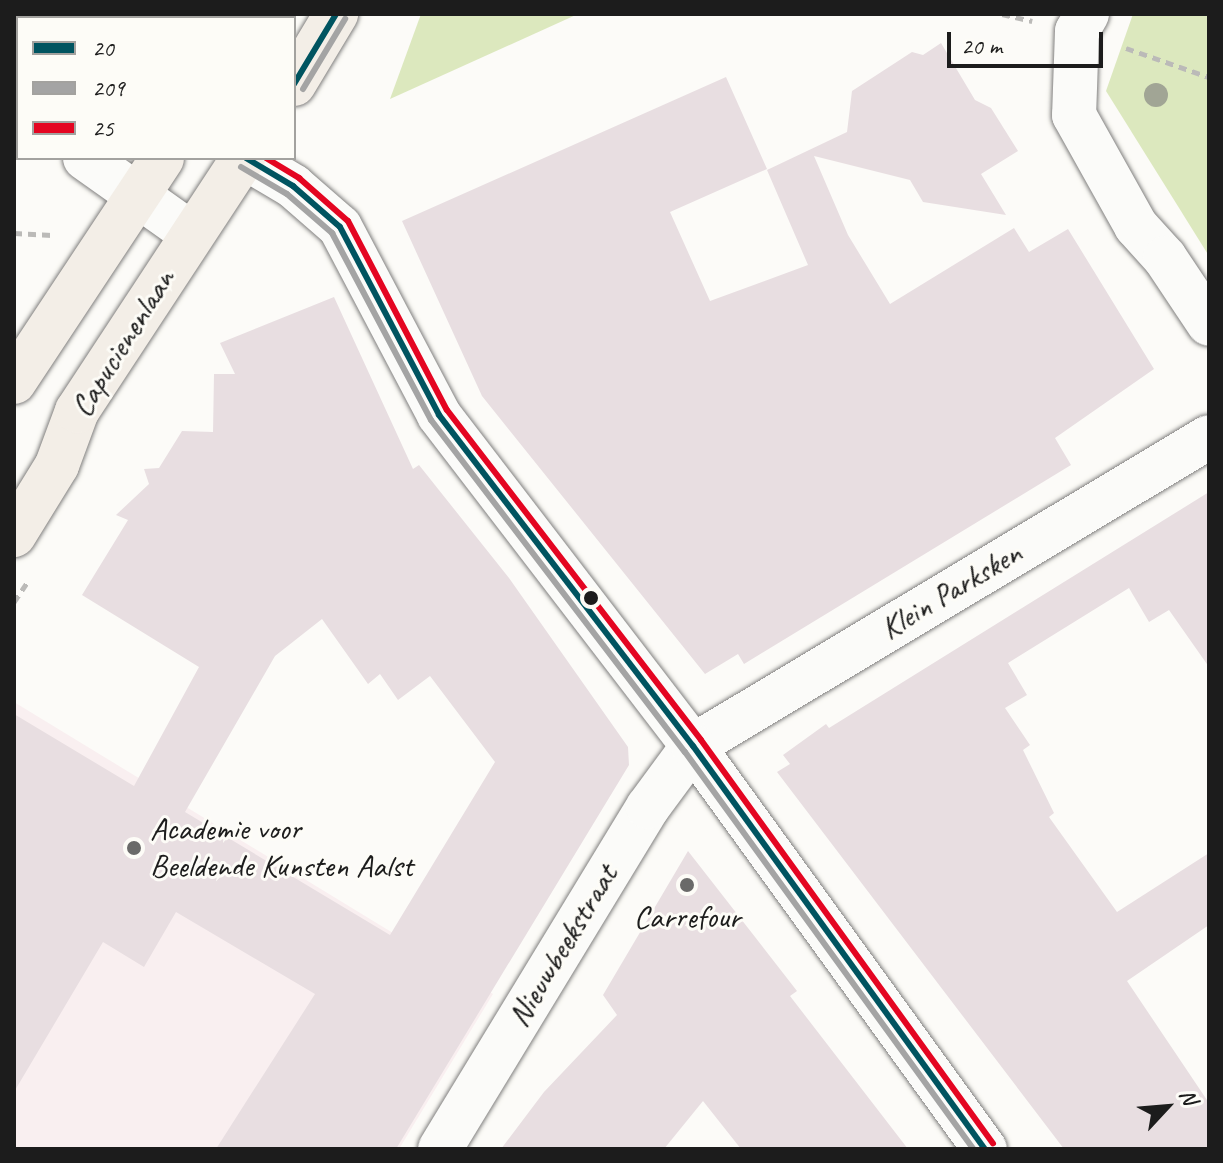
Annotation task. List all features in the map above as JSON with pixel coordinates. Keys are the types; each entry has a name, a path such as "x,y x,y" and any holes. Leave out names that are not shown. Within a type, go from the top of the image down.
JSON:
{"main road":[{"path":"296,81 336,14"},
{"path":"14,382 161,160"},
{"name":"Capucienenlaan","path":"14,535 57,465 77,411 244,160"}],"street":[{"path":"1082,23 1074,115 1136,226 1165,258 1209,324"},
{"path":"88,160 192,234"},
{"path":"248,160 293,186 340,227 439,415 693,746 985,1149"},
{"name":"Klein Parksken","path":"693,746 1209,437"},
{"name":"Nieuwbeekstraat","path":"440,1149 648,807 693,746"}],"path":[{"path":"1082,23 1209,77"},
{"path":"14,233 45,232 59,238"}],"shaded area":[{"name":"Academie voor Beeldende Kunsten Aalst","path":"14,702 493,994 399,1149 14,1149"}],"green space":[{"path":"421,14 578,14 390,99"},
{"path":"1133,14 1209,14 1209,256 1106,91"}],"building":[{"path":"941,43 975,100 991,108 1018,151 981,174 1006,215 923,202 910,180 814,156 848,235 890,304 1014,228 1029,252 1068,229 1154,369 1055,438 1071,465 744,664 738,654 705,674 482,396 402,221 726,77 767,169 670,212 710,301 808,265 767,170 847,132 852,91 912,52 923,55"},
{"path":"334,297 413,469 419,465 509,578 628,747 629,765 396,1149 216,1149 315,994 176,912 144,967 103,942 14,1092 14,714 134,786 199,667 82,595 128,520 116,515 149,484 144,469 159,468 182,431 213,432 214,374 235,374 220,343","holes":["322,619 368,684 380,674 398,700 430,676 495,762 390,935 185,812 275,656"]},
{"path":"1209,492 1209,667 1169,610 1149,622 1129,588 1008,663 1027,695 1005,708 1030,745 1023,750 1054,813 1049,817 1117,912 1209,853 1209,925 1127,981 1209,1103 1209,1149 1064,1149 777,772 790,764 783,755 826,724 829,728"},
{"path":"688,851 797,991 790,996 908,1149 741,1149 703,1101 664,1149 501,1149 544,1092 617,1015 603,995"}],"transit line":[{"name":"20","path":"296,81 336,14"},
{"name":"209","path":"303,89 345,19"},
{"name":"20","path":"249,160 293,186 340,227 439,415 693,746 985,1149"},
{"name":"25","path":"269,160 299,178 348,221 447,410 701,740 993,1143"},
{"name":"209","path":"241,167 287,194 332,233 431,420 685,752 973,1149"}],"place":[{"name":"Academie voor Beeldende Kunsten Aalst","path":"134,848"},
{"name":"Carrefour","path":"687,885"}]}
